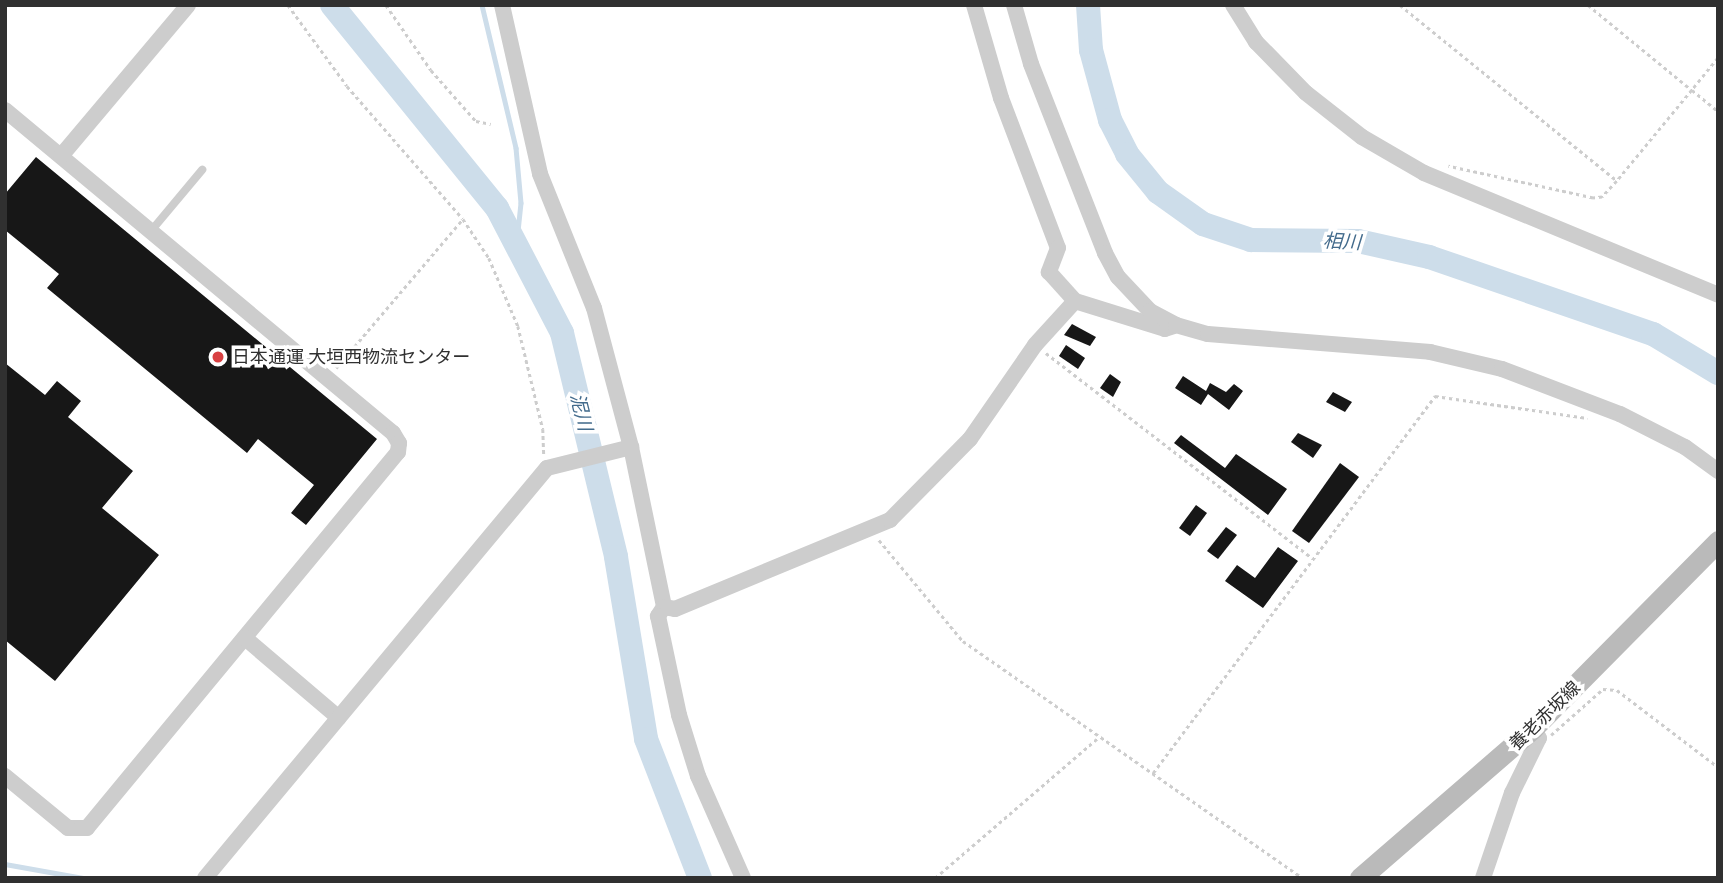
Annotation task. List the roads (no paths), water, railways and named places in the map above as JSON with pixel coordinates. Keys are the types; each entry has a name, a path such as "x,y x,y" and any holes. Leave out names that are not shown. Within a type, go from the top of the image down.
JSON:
{"main road":[{"name":"養老赤坂線","path":"1360,878 1536,733 1718,541"}],"street":[{"path":"61,156 188,5"},
{"path":"502,5 540,174 594,308 664,607 658,616 679,715 698,776 743,878"},
{"path":"974,5 1001,98 1058,248 1049,272 1075,301 1166,329 1177,326"},
{"path":"1014,5 1031,64 1105,253 1136,299 1177,326 1208,334 1430,352 1503,369 1620,414 1685,447 1718,471"},
{"path":"1233,5 1256,42 1306,93 1362,138 1424,173 1718,295"},
{"path":"5,110 393,433 399,443 398,452 87,828 68,828 5,776"},
{"path":"664,607 675,609 890,520 970,439 1035,345 1075,301"},
{"path":"205,878 550,467 626,448"},
{"path":"244,638 340,718"},
{"path":"1483,878 1536,733"}],"lane":[{"path":"151,231 202,170"}],"waterway":[{"name":"泥川","path":"332,5 497,208 562,333 616,557 646,739 700,878"},
{"path":"482,5 516,148 521,203 517,240"},
{"name":"相川","path":"1088,5 1091,50 1110,120 1127,154 1158,192 1203,224 1251,240 1358,241 1429,257 1653,334 1718,373"},
{"path":"5,864 83,878"}],"place":[{"name":"日本通運 大垣西物流センター","path":"218,357"}]}
